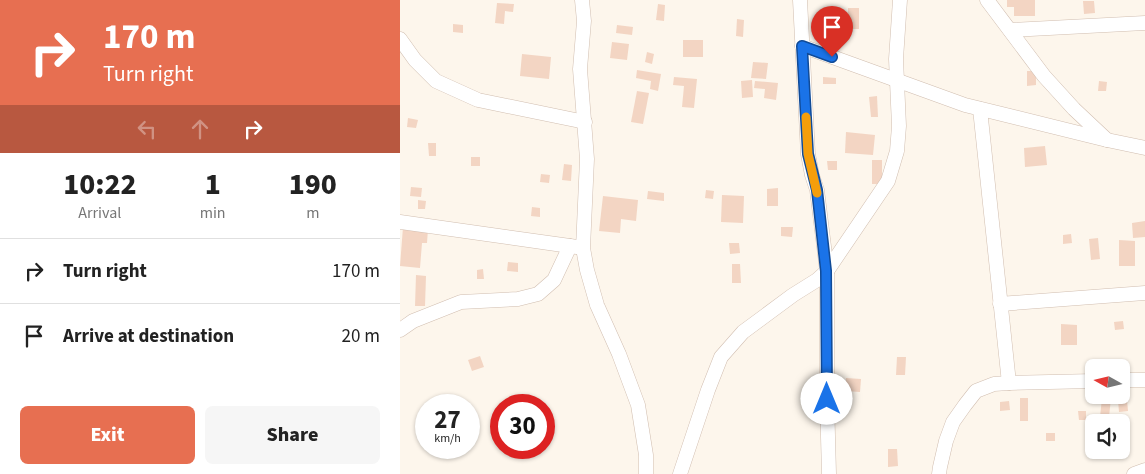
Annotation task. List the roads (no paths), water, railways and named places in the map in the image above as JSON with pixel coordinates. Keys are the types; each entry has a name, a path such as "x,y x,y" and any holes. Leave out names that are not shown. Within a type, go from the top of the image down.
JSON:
{"street":[{"path":"400,330 413,321 461,302 518,299 538,294 554,280 577,247 587,159 580,68 584,21 582,0"},
{"path":"800,0 808,154 817,190 826,271 829,474"},
{"path":"680,474 721,357 743,332 792,295 818,280 888,181 897,151 899,126 896,59 900,0"},
{"path":"986,0 1044,76 1074,109 1107,140"},
{"path":"1010,30 1145,23"},
{"path":"400,44 436,81 478,100 585,122"},
{"path":"802,46 965,105 1145,148"},
{"path":"980,109 1009,383"},
{"path":"400,222 577,247"},
{"path":"577,247 587,270 597,305 619,354 638,405 646,455 646,474"},
{"path":"1000,304 1145,293"},
{"path":"939,474 946,441 953,422 976,391 994,384 1085,380"},
{"path":"1130,380 1145,380"},
{"path":"1134,474 1145,470"}]}
